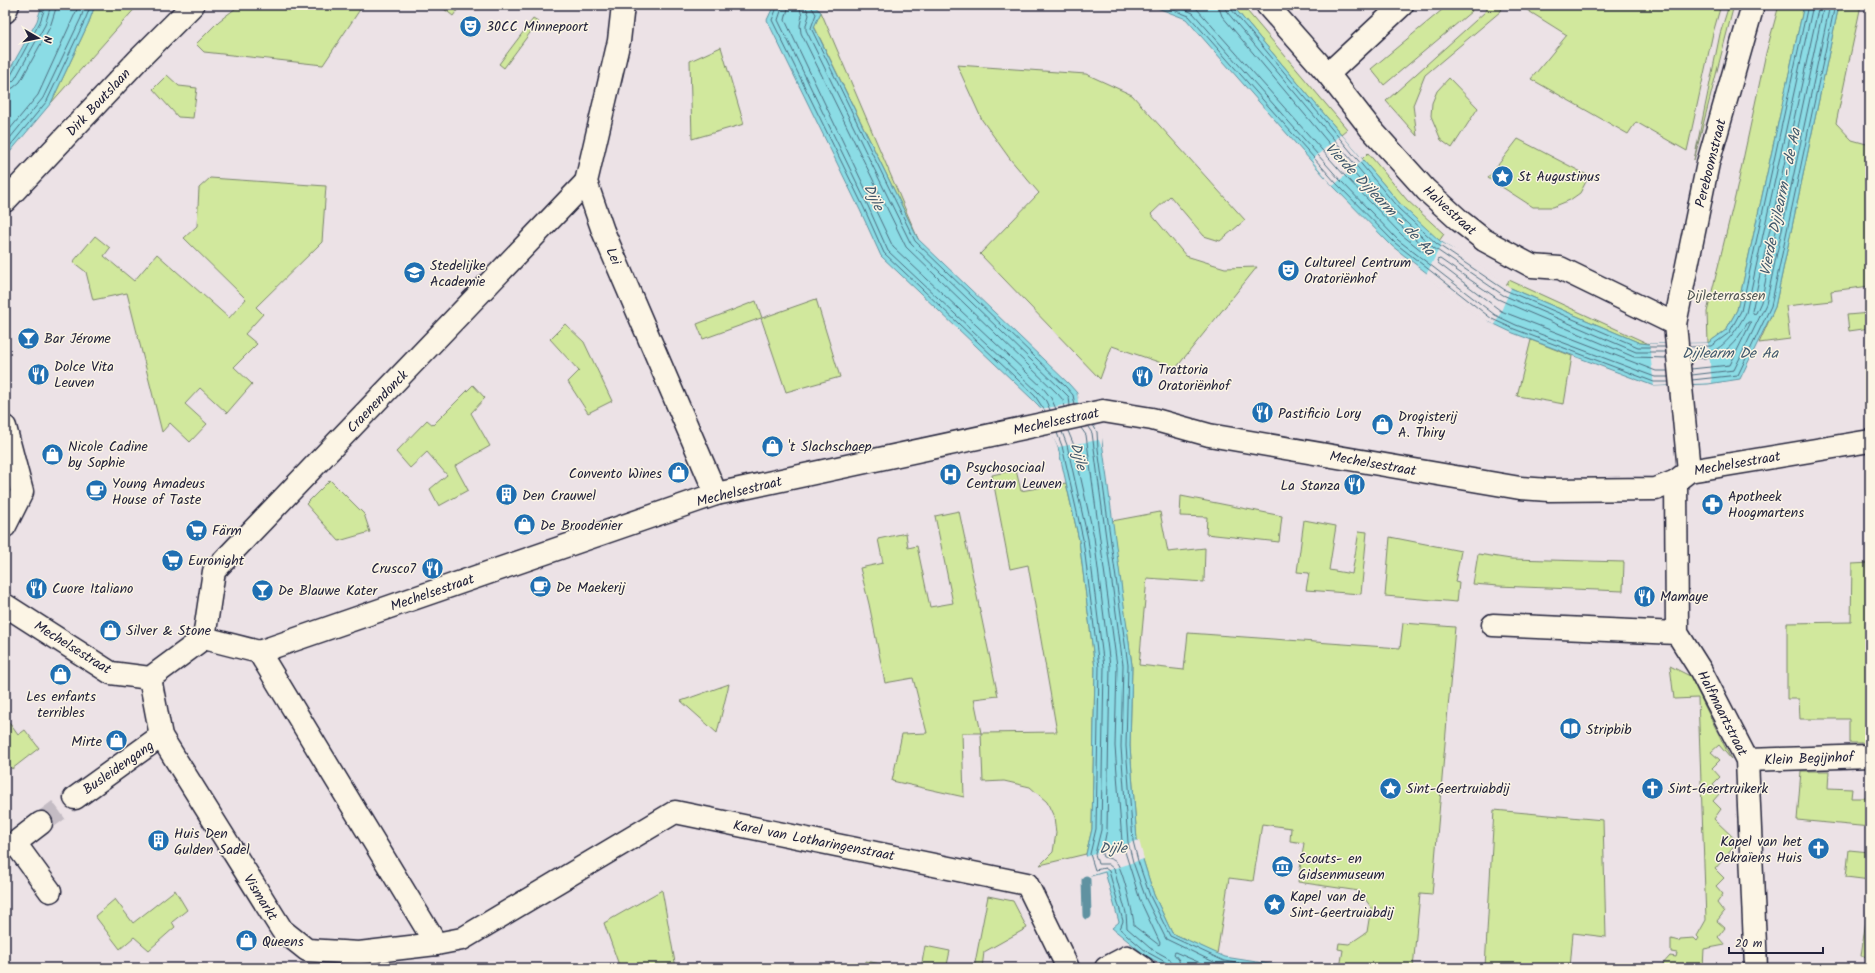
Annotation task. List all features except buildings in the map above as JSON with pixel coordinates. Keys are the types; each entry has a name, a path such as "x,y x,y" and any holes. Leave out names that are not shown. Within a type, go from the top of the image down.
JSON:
{"street":[{"path":"5,12 8,5"},
{"name":"Dirk Boutslaan","path":"5,201 138,59 193,5"},
{"path":"586,182 619,41 623,5"},
{"name":"Halvestraat","path":"1266,5 1328,74 1371,129 1426,190 1460,221 1484,240 1532,266 1560,268 1675,334"},
{"path":"1328,74 1402,5"},
{"name":"Pereboomstraat","path":"1682,476 1680,385 1675,334 1708,163 1754,5"},
{"name":"Lei","path":"586,182 603,231 716,494"},
{"name":"Craenendonck","path":"204,638 214,571 586,182"},
{"name":"Mechelsestraat","path":"259,652 716,494 1103,411 1152,418 1209,435 1520,488 1549,490 1656,489 1682,476 1870,441"},
{"path":"5,427 22,492 5,526"},
{"path":"1493,625 1677,633 1682,476"},
{"name":"Mechelsestraat","path":"5,605 111,673 150,678"},
{"name":"Halfmaartstraat","path":"1677,633 1701,671 1747,760 1756,968"},
{"path":"150,678 204,638 259,652 436,944"},
{"name":"Vismarkt","path":"150,678 162,736 282,930 307,959 436,944 462,939 528,899"},
{"name":"Busleidengang","path":"75,798 162,736"},
{"name":"Klein Begijnhof","path":"1747,760 1870,756"},
{"name":"Karel van Lotharingenstraat","path":"528,899 675,812 1027,884 1068,968"},
{"path":"41,823 15,843 50,891"},
{"path":"1106,968 1127,957 1143,968"}],"green space":[{"path":"95,5 138,5 51,103 89,22"},
{"path":"240,5 363,5 323,65 204,52 196,44 219,21"},
{"path":"439,5 461,5 453,16"},
{"path":"1232,5 1242,5 1347,129 1341,134"},
{"path":"1448,5 1468,5 1472,11 1384,85 1371,69"},
{"path":"1488,5 1503,5 1501,11 1425,75 1413,105 1417,136 1386,101 1485,12"},
{"path":"1528,5 1721,5 1713,33 1687,151 1636,122 1628,134 1531,79 1567,35 1527,10"},
{"path":"1729,5 1734,5 1694,160 1720,34"},
{"name":"Dijleterrassen","path":"1779,5 1804,5 1737,310 1726,330 1708,343 1707,312 1735,197 1766,53"},
{"path":"1839,5 1861,5 1836,123 1852,140 1870,145 1870,286 1831,291 1832,301 1786,306 1790,339 1759,343 1775,307"},
{"path":"821,12 918,239 814,26"},
{"path":"533,19 538,22 504,68 499,64"},
{"path":"721,47 744,124 692,139 690,61"},
{"path":"957,65 1086,74 1132,95 1245,220 1220,241 1204,236 1170,196 1151,214 1186,256 1225,268 1257,267 1176,368 1112,346 1100,379 980,254 1039,193 1010,159 982,120"},
{"path":"167,75 179,86 197,88 193,118 178,117 153,89"},
{"path":"1449,78 1478,108 1452,148 1441,140 1431,116 1432,103 1437,91"},
{"path":"1518,139 1589,176 1580,193 1570,200 1553,207 1533,207 1488,178"},
{"path":"1368,153 1407,200 1444,234 1439,241 1402,206 1362,159"},
{"path":"210,178 326,186 322,242 256,307 263,314 245,334 257,344 234,367 252,384 227,413 200,388 185,404 207,424 190,442 170,423 162,432 127,293 93,300 86,272 73,262 95,236 110,248 104,256 134,281 157,254 229,318 246,299 184,238 197,226 199,188"},
{"path":"1509,280 1649,344 1640,343 1506,286"},
{"path":"816,299 840,377 786,392 761,318 703,339 697,324 756,301 762,318"},
{"path":"1870,313 1870,328 1849,331 1847,315"},
{"path":"565,324 584,342 612,401 588,413 568,382 579,371 550,339"},
{"path":"1531,340 1572,356 1564,404 1517,396"},
{"path":"473,385 485,398 471,413 490,446 455,466 468,490 439,506 430,489 447,475 427,452 410,468 396,452 427,420 433,425"},
{"path":"1016,470 1021,491 1066,483 1079,540 1095,668 1092,829 1086,854 1040,865 1053,852 1056,833 1054,817 1047,802 1030,787 1004,781 983,782 981,733 1057,732 1028,565 1010,569 992,475"},
{"path":"330,480 364,514 370,532 339,541 306,504"},
{"path":"1181,496 1282,516 1279,542 1206,534 1207,517 1180,516"},
{"path":"959,511 998,696 974,699 981,733 962,733 964,797 892,781 902,734 927,733 913,678 885,683 860,568 883,563 878,539 906,533 908,548 917,546 930,607 953,603 935,516"},
{"path":"1160,512 1168,552 1205,548 1204,582 1147,578 1139,665 1184,670 1188,633 1400,648 1403,623 1455,627 1432,895 1420,894 1413,968 1340,968 1343,950 1338,949 1339,943 1349,944 1367,932 1371,907 1359,891 1298,882 1304,843 1290,841 1291,828 1262,824 1253,881 1229,878 1217,954 1172,933 1154,895 1137,841 1130,746 1132,665 1112,521"},
{"path":"1304,520 1336,526 1329,570 1352,574 1359,531 1367,532 1361,594 1306,590 1309,573 1297,572"},
{"path":"1390,537 1461,551 1455,582 1459,583 1457,602 1385,596"},
{"path":"1478,554 1511,559 1624,562 1623,591 1473,584"},
{"path":"1870,563 1870,700 1868,700 1867,743 1849,743 1849,719 1800,719 1799,699 1787,699 1787,623 1851,622 1852,564"},
{"path":"1670,666 1690,676 1731,759 1719,745 1711,752 1720,760 1712,768 1720,777 1713,784 1720,793 1713,801 1721,809 1714,819 1738,842 1715,869 1724,878 1716,886 1723,894 1717,903 1724,912 1717,921 1725,928 1718,937 1725,945 1704,949 1703,968 1660,968 1670,956 1676,957 1677,953 1671,952 1671,939 1679,941 1680,939 1694,938 1697,941 1699,938 1697,936 1706,920 1698,698 1674,699"},
{"path":"729,684 717,733 681,701"},
{"path":"5,717 18,735 25,730 39,748 12,769 5,760"},
{"path":"1801,771 1829,771 1828,788 1852,789 1851,798 1870,798 1870,827 1797,820"},
{"path":"1494,810 1603,820 1606,937 1573,933 1570,968 1451,968 1450,964 1485,967"},
{"path":"1849,850 1870,852 1870,880 1846,877"},
{"path":"175,890 187,910 172,922 175,927 149,950 134,937 120,949 95,916 115,899 133,923"},
{"path":"662,890 676,968 620,968 604,923"},
{"path":"988,896 1013,901 1027,928 984,952 982,968 974,968"},
{"path":"1868,905 1870,905 1870,957 1861,956"},
{"path":"925,946 950,951 947,965 960,968 921,968"},
{"path":"866,961 901,968 864,968"}],"water":[{"path":"42,5 95,5 89,22 51,103 5,158 5,78 37,21"},
{"name":"Dijle","path":"774,5 813,5 821,12 814,27 918,239 1069,384 1077,393 1079,403 1101,434 1132,665 1130,746 1137,840 1154,895 1172,933 1225,957 1294,968 1168,968 1145,955 1112,928 1119,922 1105,872 1091,876 1086,854 1092,829 1095,668 1079,540 1058,447 1039,406 881,256 767,20"},
{"name":"Vierde Dijlearm - de Aa","path":"1150,5 1232,5 1402,206 1440,241 1506,286 1640,343 1649,344 1708,343 1726,330 1737,310 1804,5 1839,5 1775,307 1740,379 1708,384 1654,386 1513,333 1490,322 1392,246 1333,186 1186,19"}],"pier":[{"path":"1341,134 1363,160 1333,186 1312,160"},
{"path":"1442,243 1467,257 1511,288 1495,325 1476,314 1426,275"},
{"name":"Dijlearm De Aa","path":"1708,343 1712,383 1654,386 1649,344"},
{"path":"1077,393 1080,402 1086,407 1102,432 1102,448 1099,440 1058,447 1032,399 1040,409 1078,403"},
{"path":"1139,840 1144,859 1089,876 1085,857"}],"waterway":[{"path":"1086,880 1087,915"}],"tunnel":[{"path":"41,823 75,798"}],"place":[{"name":"30CC Minnepoort","path":"471,26"},
{"name":"St Augustinus","path":"1503,176"},
{"name":"Cultureel Centrum Oratoriënhof","path":"1288,270"},
{"name":"Stedelijke Academie","path":"414,273"},
{"name":"Bar Jérome","path":"28,338"},
{"name":"Dolce Vita Leuven","path":"39,374"},
{"name":"Trattoria Oratoriënhof","path":"1142,377"},
{"name":"Pastificio Lory","path":"1262,413"},
{"name":"Drogisterij A. Thiry","path":"1383,424"},
{"name":"'t Slachschaep","path":"773,446"},
{"name":"Nicole Cadine by Sophie","path":"52,454"},
{"name":"Convento Wines","path":"678,473"},
{"name":"Psychosociaal Centrum Leuven","path":"951,475"},
{"name":"La Stanza","path":"1355,485"},
{"name":"Young Amadeus House of Taste","path":"97,491"},
{"name":"Den Crauwel","path":"506,495"},
{"name":"Apotheek Hoogmartens","path":"1713,504"},
{"name":"De Broodenier","path":"524,525"},
{"name":"Färm","path":"197,530"},
{"name":"Euronight","path":"173,560"},
{"name":"Crusco7","path":"432,568"},
{"name":"De Maekerij","path":"541,587"},
{"name":"Cuore Italiano","path":"36,588"},
{"name":"De Blauwe Kater","path":"262,590"},
{"name":"Mamaye","path":"1644,596"},
{"name":"Silver & Stone","path":"111,630"},
{"name":"Les enfants terribles","path":"61,674"},
{"name":"Stripbib","path":"1570,729"},
{"name":"Mirte","path":"117,741"},
{"name":"Sint-Geertruiabdij","path":"1391,788"},
{"name":"Sint-Geertruikerk","path":"1652,788"},
{"name":"Huis Den Gulden Sadel","path":"158,841"},
{"name":"Kapel van het Oekraïens Huis","path":"1818,849"},
{"name":"Scouts- en Gidsenmuseum","path":"1283,866"},
{"name":"Kapel van de Sint-Geertruiabdij","path":"1275,904"},
{"name":"Queens","path":"247,941"}]}
